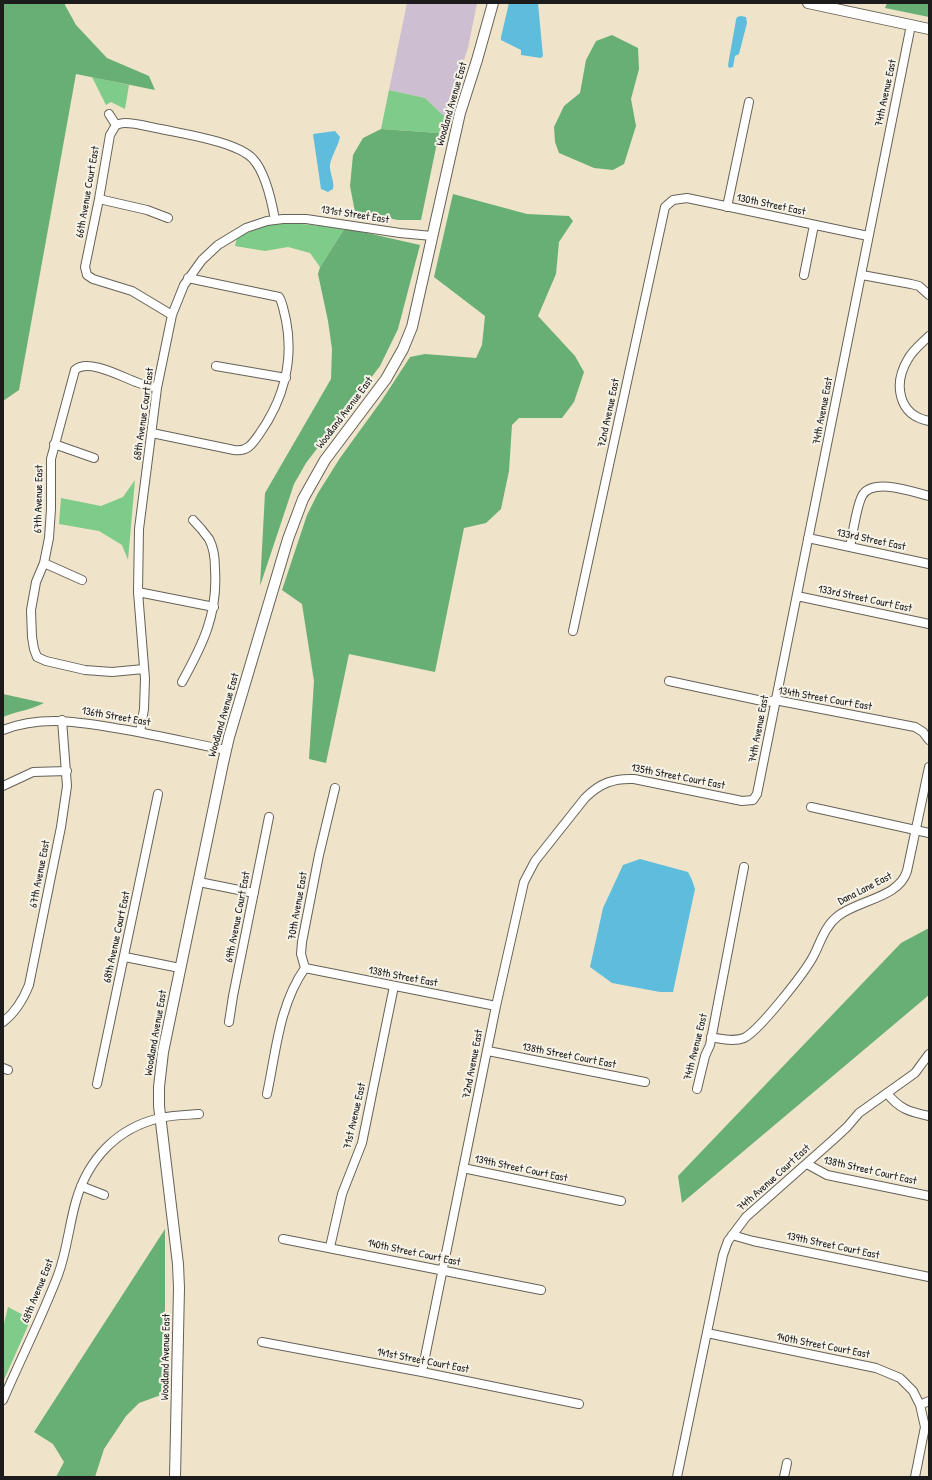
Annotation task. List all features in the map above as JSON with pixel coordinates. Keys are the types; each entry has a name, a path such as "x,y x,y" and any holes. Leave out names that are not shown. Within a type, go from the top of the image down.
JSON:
{"street":[{"name":"Woodland Avenue East","path":"175,1477 179,1270 161,1118 159,1087 180,968 226,750 288,539 303,499 321,466 377,392 403,349 414,318 460,113 478,60 493,3"},
{"path":"808,3 929,29"},
{"name":"74th Avenue East","path":"753,800 757,794 911,25"},
{"path":"727,207 749,102"},
{"path":"109,114 116,125 121,123 134,123 204,138 239,150 252,158 266,186 275,220"},
{"name":"66th Avenue Court East","path":"116,125 110,136 85,267 92,279 132,291 172,315"},
{"name":"130th Street East","path":"670,202 673,200 687,198 814,226 868,236"},
{"path":"99,199 147,210 168,218"},
{"name":"72nd Avenue East","path":"573,631 664,211 670,202"},
{"name":"131st Street East","path":"275,220 294,218 322,220 400,233 432,236"},
{"name":"68th Avenue Court East","path":"140,732 145,698 138,592 139,529 157,388 172,315 188,278 202,260 218,245 246,228 275,220"},
{"path":"804,275 814,226"},
{"path":"862,275 918,286 929,295"},
{"path":"152,433 240,451 248,448 269,420 275,409 286,378 289,359 288,339 280,299 273,295 188,278"},
{"path":"929,336 912,354 905,367 901,380 900,391 906,408 915,416 929,421"},
{"name":"67th Avenue East","path":"144,669 97,672 46,661 37,656 34,649 31,610 36,582 44,563 50,526 50,466 54,444 72,376 78,367 92,366 157,388"},
{"path":"216,366 286,378"},
{"path":"54,444 94,458"},
{"path":"850,547 862,496 867,490 878,486 929,496"},
{"path":"182,682 199,651 210,624 214,607 216,577 214,556 209,540 203,530 193,520"},
{"name":"133rd Street East","path":"808,538 929,564"},
{"path":"44,563 82,580"},
{"path":"138,592 214,607"},
{"name":"133rd Street Court East","path":"797,596 929,624"},
{"name":"134th Street Court East","path":"669,681 767,702 775,700 915,727 923,732 928,738"},
{"name":"136th Street East","path":"3,730 16,725 62,720 84,722 140,732 226,750"},
{"name":"67th Avenue East","path":"3,1022 12,1015 22,1001 29,985 67,786 62,720"},
{"name":"Dana Lane East","path":"711,1037 732,1040 742,1039 747,1036 767,1016 800,978 815,954 826,928 834,919 850,908 877,897 901,883 905,878 907,871 929,767"},
{"path":"3,786 33,772 67,771"},
{"name":"135th Street Court East","path":"599,785 613,779 634,779 742,801 753,800"},
{"name":"72nd Avenue East","path":"422,1372 496,1006 524,882 535,861 549,842 585,798 599,785"},
{"name":"70th Avenue East","path":"305,968 301,954 302,942 319,855 335,788"},
{"name":"68th Avenue Court East","path":"98,1084 158,794"},
{"path":"811,807 929,833"},
{"name":"69th Avenue Court East","path":"229,1022 270,817"},
{"name":"74th Avenue East","path":"697,1089 704,1056 710,1044 744,867"},
{"path":"199,882 254,893"},
{"path":"125,957 180,968"},
{"path":"267,1094 285,1008 298,978 305,968"},
{"name":"138th Street East","path":"305,968 496,1006"},
{"name":"71st Avenue East","path":"330,1248 342,1194 362,1143 394,986"},
{"name":"138th Street Court East","path":"488,1051 646,1082"},
{"name":"74th Avenue Court East","path":"677,1477 723,1254 728,1241 746,1217 807,1164 847,1127 859,1113 915,1073 929,1054"},
{"path":"887,1093 898,1105 911,1112 929,1116"},
{"path":"161,1118 199,1114"},
{"name":"68th Avenue East","path":"3,1400 58,1275 76,1202 81,1186 88,1172 99,1154 120,1136 134,1127 161,1118"},
{"name":"138th Street Court East","path":"807,1164 827,1175 929,1196"},
{"name":"139th Street Court East","path":"464,1168 621,1201"},
{"path":"81,1186 104,1195"},
{"name":"139th Street Court East","path":"732,1235 753,1241 929,1277"},
{"name":"140th Street Court East","path":"283,1239 541,1290"},
{"name":"140th Street Court East","path":"706,1333 876,1368 900,1378 913,1391 920,1405 925,1427 915,1477"},
{"name":"141st Street Court East","path":"262,1342 422,1372 579,1404"},
{"path":"920,1405 929,1401"},
{"path":"784,1477 787,1463"}],"shaded area":[{"path":"407,3 477,3 468,48 445,117 425,98 389,90"}],"green space":[{"path":"3,3 65,3 76,25 107,58 149,76 155,90 76,74 19,390 3,401"},
{"path":"887,3 929,3 929,17 885,8"},
{"path":"612,35 638,48 639,69 631,99 636,126 624,164 613,170 594,168 559,153 555,142 554,127 564,106 580,93 586,60 596,41"},
{"path":"92,77 129,85 125,109 111,102 106,105"},
{"path":"389,90 425,98 445,117 439,133 381,129"},
{"path":"381,129 439,133 421,220 398,220 355,212 350,186 353,155 363,138"},
{"path":"453,194 527,214 569,216 573,221 559,242 556,274 538,316 575,356 584,372 574,402 562,418 519,418 512,425 509,471 501,509 486,523 464,528 435,672 349,654 326,763 309,759 314,681 302,604 282,590 307,515 318,493 340,458 382,400 410,357 425,354 476,358 482,345 485,316 434,277"},
{"path":"290,223 345,228 320,267 310,253 288,247 265,251 235,246 237,237 266,225"},
{"path":"345,228 420,245 398,329 380,366 306,463 294,484 260,586 265,493 331,379 332,349 328,321 318,274 320,267"},
{"path":"135,480 128,560 122,545 99,531 59,524 61,498 101,506 123,497"},
{"path":"3,694 44,703 3,717"},
{"path":"929,928 929,995 682,1203 678,1176 901,943"},
{"path":"165,1229 165,1311 161,1395 139,1403 126,1416 104,1449 95,1477 56,1477 64,1462 53,1444 34,1432"},
{"path":"8,1307 31,1319 3,1382 3,1328"}],"water":[{"path":"509,3 538,3 543,56 541,58 521,55 521,50 501,40"},
{"path":"737,17 746,17 747,23 739,54 735,56 733,67 729,68 728,65 736,20"},
{"path":"335,131 340,137 330,164 333,189 328,192 321,189 313,134"},
{"path":"640,859 688,872 695,889 673,992 660,992 612,983 590,967 603,908 623,865"}]}
